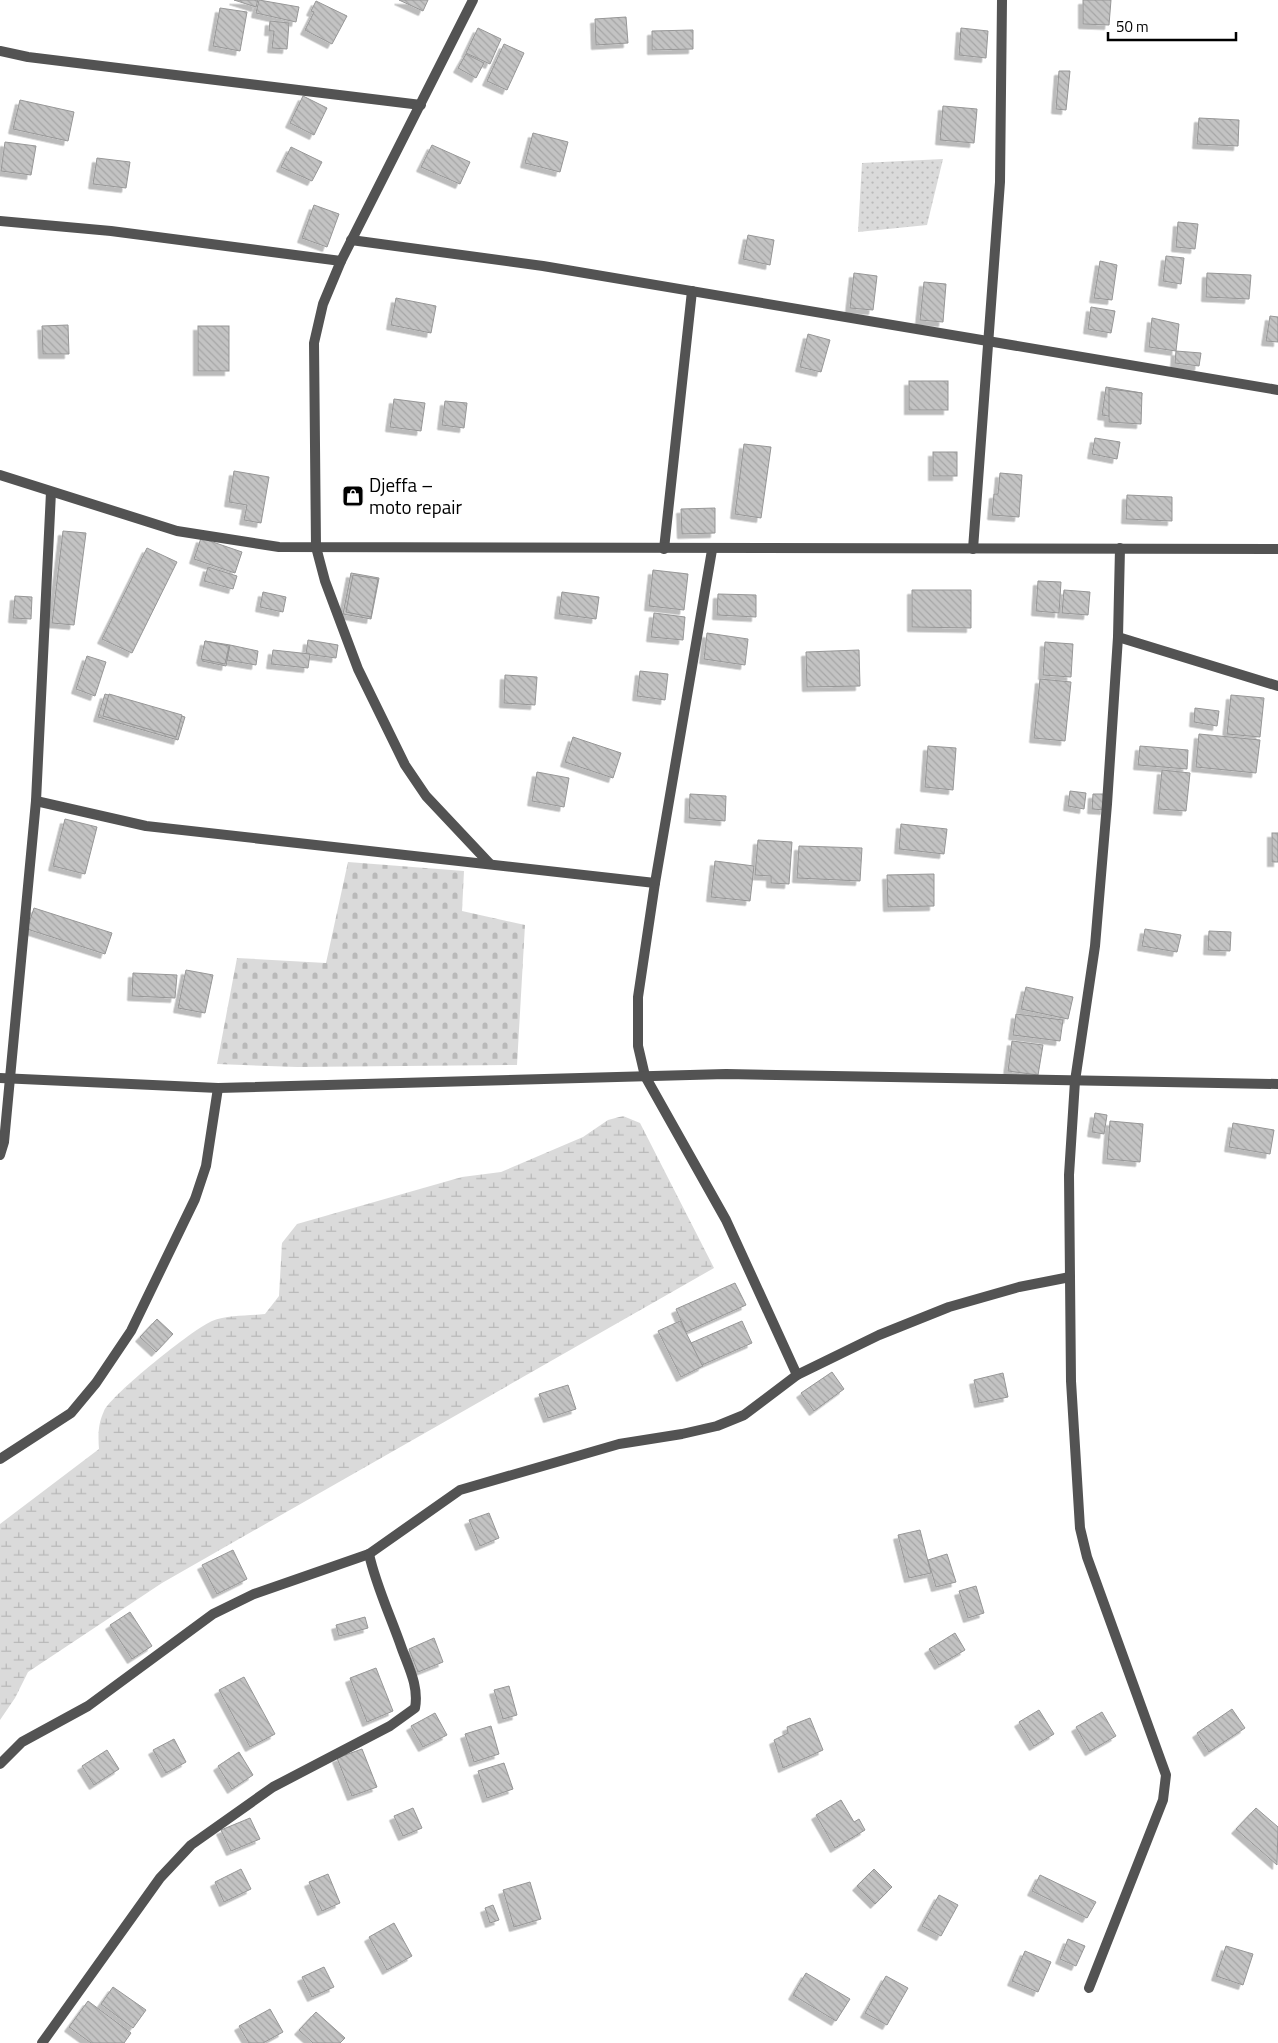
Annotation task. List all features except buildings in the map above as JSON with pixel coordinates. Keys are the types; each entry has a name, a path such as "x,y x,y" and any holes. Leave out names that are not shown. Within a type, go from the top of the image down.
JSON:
{"street":[{"path":"473,0 351,240 322,304 314,343 316,547 325,581 358,669 405,765 426,796 490,864"},
{"path":"973,549 1000,182 1002,0"},
{"path":"0,51 28,57 304,89 420,105"},
{"path":"0,221 111,231 341,261"},
{"path":"351,240 543,266 1278,390"},
{"path":"664,549 692,291"},
{"path":"0,475 177,531 280,547 712,550 1278,549"},
{"path":"0,1155 4,1142 4,1078 36,801 51,492"},
{"path":"1089,1988 1163,1800 1166,1775 1087,1557 1080,1528 1071,1381 1069,1174 1076,1081 1096,946 1118,637 1120,548"},
{"path":"712,550 655,882 638,997 638,1046 645,1076 726,1220 797,1375"},
{"path":"1118,637 1278,686"},
{"path":"36,801 146,826 655,882"},
{"path":"4,1078 218,1088 726,1074 1278,1084"},
{"path":"0,1459 71,1413 96,1383 131,1331 196,1199 206,1166 218,1088"},
{"path":"0,1764 22,1742 88,1706 213,1614 263,1591 369,1554 460,1490 619,1444 682,1434 717,1426 744,1415 797,1375 878,1335 949,1307 1019,1287 1070,1277"},
{"path":"42,2043 160,1878 191,1845 272,1787 390,1726 415,1708 415,1687 383,1594 374,1574 369,1554"}],"green space":[{"path":"943,159 927,225 858,232 862,163"},
{"path":"348,862 464,871 462,911 525,925 517,1065 297,1067 217,1064 237,958 326,963"},
{"path":"623,1116 640,1123 714,1268 162,1583 28,1672 15,1698 0,1720 0,1524 99,1449 99,1430 102,1416 110,1403 122,1391 202,1326 218,1319 265,1314 279,1296 282,1243 297,1224 462,1177 501,1172 583,1137 608,1120"}],"place":[{"name":"Djeffa – moto repair","path":"353,496"}]}
